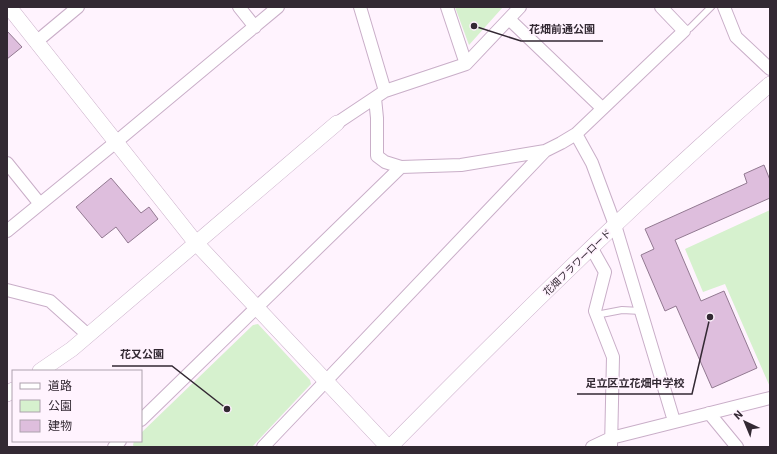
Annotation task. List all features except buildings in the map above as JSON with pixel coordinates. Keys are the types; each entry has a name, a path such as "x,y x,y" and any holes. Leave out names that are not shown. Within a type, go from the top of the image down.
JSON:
{"street":[{"path":"9,7 196,244 389,447"},
{"path":"36,42 78,7"},
{"path":"239,7 255,27"},
{"path":"7,231 278,7"},
{"path":"360,7 380,95 377,118 378,156 385,162 401,167 461,165 545,151 576,134 684,31 661,7"},
{"path":"447,7 466,64"},
{"path":"49,369 337,123 380,95 466,64 520,7"},
{"path":"724,7 736,37 770,69"},
{"path":"509,19 602,108"},
{"name":"花畑フラワーロード","path":"389,447 475,360 615,225 770,84"},
{"path":"576,134 592,163 615,225 674,421"},
{"path":"263,447 545,151"},
{"path":"7,163 40,204"},
{"path":"142,419 401,167"},
{"path":"592,247 605,272 594,311 612,357 611,442"},
{"path":"7,290 50,301 88,335"},
{"path":"592,447 674,421 770,398"},
{"path":"709,413 737,447"}],"lane":[{"path":"684,31 690,28 710,7"},
{"path":"596,315 622,310 641,311"}],"green space":[{"path":"455,7 503,7 469,45"},
{"path":"770,210 770,387 725,284 703,292 685,249"},
{"path":"258,324 310,380 311,384 252,447 134,447 134,442 142,442 142,432 253,325"}],"place":[{"name":"花畑前通公園","path":"474,26"},
{"name":"足立区立花畑中学校","path":"710,317"},
{"name":"花又公園","path":"227,409"}]}
